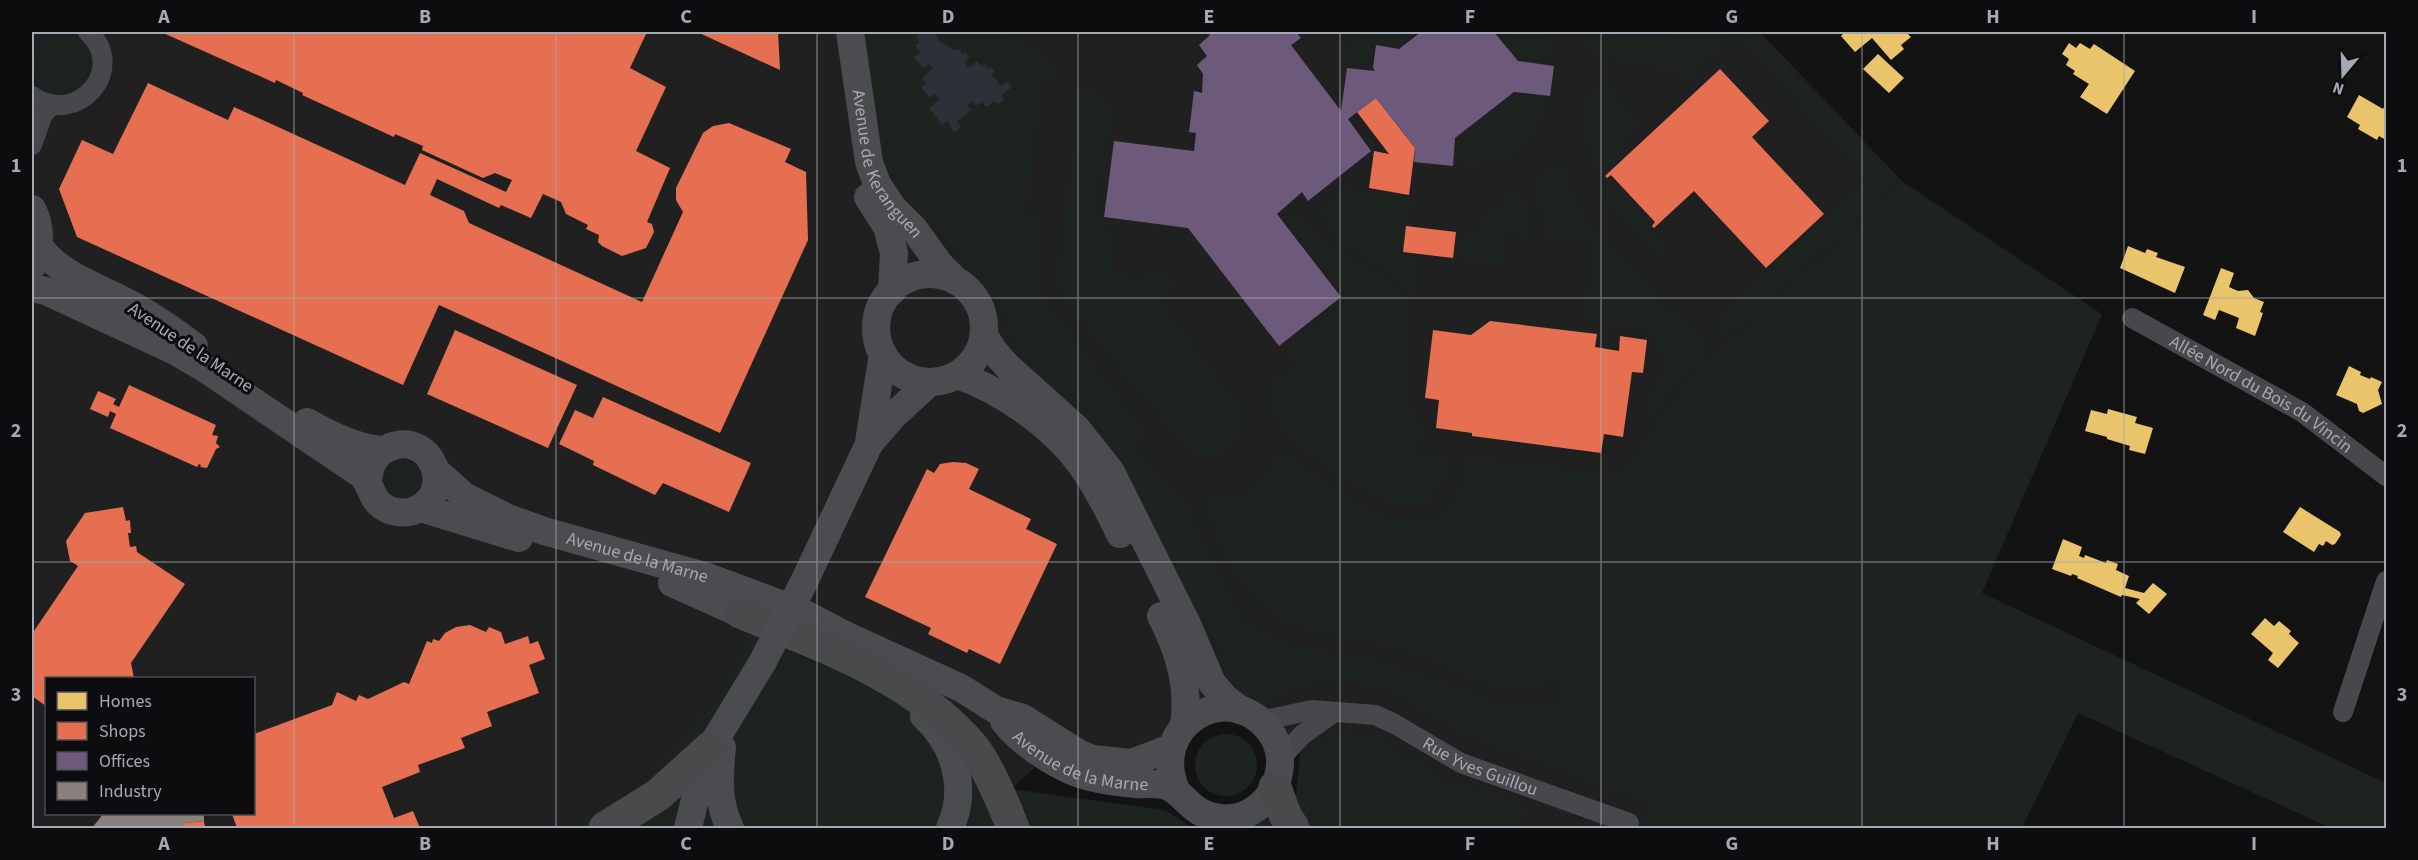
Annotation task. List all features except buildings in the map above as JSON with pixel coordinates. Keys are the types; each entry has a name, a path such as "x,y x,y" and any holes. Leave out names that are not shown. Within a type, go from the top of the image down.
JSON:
{"highway":[{"path":"740,612 832,649 871,669 933,707 974,748 1004,804 1012,828"},
{"path":"605,828 658,795 711,747"},
{"path":"1278,773 1285,815 1293,828"}],"main road":[{"name":"Avenue de Keranguen","path":"831,32 861,185 887,227 894,253 891,291"},
{"name":"Avenue de Keranguen","path":"850,32 869,162 877,184 893,208 914,229 940,265 956,281"},
{"path":"32,209 39,230 35,257"},
{"name":"Avenue de la Marne","path":"35,257 47,257 63,270 132,305 294,415 348,441 374,450 383,450"},
{"path":"688,828 711,747 762,663 804,582 869,444 893,416 944,379 975,358 984,335 984,319 978,303 969,290 956,281 942,276 922,276 902,282 884,301 877,327 878,341 883,354 903,375 916,380 944,379 991,389 1059,441 1082,465 1104,501 1172,638 1179,657 1186,693 1169,771 1177,792 1183,801 1201,813 1222,819 1243,816 1262,804 1278,773 1270,732 1225,698 1212,682 1187,624 1111,472 1077,429 1008,367 984,335"},
{"name":"Avenue de la Marne","path":"32,288 46,291 173,350 204,368 362,475 368,482"},
{"path":"869,444 883,354"},
{"path":"401,444 419,448 433,462 436,471 434,492 429,501 421,508 410,512 390,510 374,498 368,482 371,464 383,450 401,444"},
{"name":"Avenue de la Marne","path":"436,471 464,496 508,518 544,531 741,588 799,611 844,635 961,688 996,710 1023,718 1080,754 1092,759 1131,763 1178,736"},
{"name":"Avenue de la Marne","path":"421,508 672,583 738,598 844,635"},
{"path":"672,583 740,612 874,682 901,698 934,726 951,751 958,785 957,804 951,828"},
{"path":"730,828 723,815 719,781 722,746 738,703"},
{"path":"1178,736 1205,711 1224,708 1249,714"},
{"name":"Avenue de la Marne","path":"996,710 1014,734 1061,768 1101,780 1164,785 1177,792"}],"street":[{"path":"32,96 52,105 64,106 79,101 90,93 98,82 101,56 97,43 87,32"},
{"path":"32,145 43,114 52,105"},
{"name":"Allée Nord du Bois du Vincin","path":"2132,318 2302,412 2386,476"},
{"path":"2343,712 2386,581"},
{"name":"Rue Yves Guillou","path":"1249,714 1270,719 1311,710 1375,715 1393,723 1461,764 1629,823"},
{"path":"1278,773 1302,735 1333,713"}],"shaded area":[{"path":"32,32 1760,32 1903,182 1683,382 1618,478 1556,674 1564,698 1566,735 1650,802 1638,828 1521,828 1530,808 1441,776 1366,731 1333,735 1300,754 1261,708 1173,715 1161,741 1134,753 1063,742 1011,789 826,667 748,634 720,692 672,755 625,795 563,828 32,828"},
{"path":"858,32 1013,32 1052,62 1055,69 1055,81 1042,80 1026,218 1042,221 1037,275 1040,294 1146,433 1133,443 1154,472 1174,491 1185,497 1207,551 1237,613 1262,634 1293,647 1378,661 1425,676 1497,704 1522,709 1564,702 1557,675 1544,684 1534,687 1493,685 1406,649 1298,626 1266,609 1246,588 1230,563 1204,509 1208,498 1234,496 1252,490 1265,477 1277,454 1287,456 1357,503 1398,520 1417,522 1435,518 1448,507 1457,492 1467,458 1618,477 1683,382 1903,182 2102,314 1982,593 2386,783 2386,828 2331,828 2078,713 2022,828 1638,828 1649,801 1466,735 1386,688 1345,679 1306,683 1270,700 1255,698 1243,690 1230,673 1130,472 1102,430 1066,392 1044,376 1027,359 1015,342 997,298 981,278 965,264 929,217 906,195 889,173 880,152"},
{"path":"921,32 934,32 941,44 955,51 958,49 963,54 965,52 970,58 964,63 968,68 977,61 988,69 991,67 995,72 992,75 1001,86 1007,82 1012,87 1001,96 1004,100 998,104 995,101 986,107 982,102 976,106 972,101 967,105 971,110 957,122 961,127 954,133 948,121 942,125 929,108 940,99 935,94 930,98 921,87 926,83 922,78 933,69 929,64 923,68 914,57 920,52 915,46 920,42 916,37"},
{"path":"1365,32 1415,32 1398,47 1373,42 1370,67 1345,64 1351,36"},
{"path":"1499,32 1552,32 1549,61 1519,58"},
{"path":"1669,32 1754,32 1899,181 1727,338 1715,320 1867,178 1736,34 1686,81 1676,70 1592,55 1586,45 1588,35 1657,44"},
{"path":"60,35 71,37 80,43 86,52 88,63 86,74 80,83 71,89 60,91 49,89 40,83 34,74 32,63 34,52 40,43 49,37"},
{"path":"1090,87 1113,106 1095,208 1114,237 1112,274 1142,279 1145,270 1170,275 1176,288 1159,299 1241,408 1240,432 1230,448 1222,453 1201,455 1188,451 1076,314 1062,292 1058,278 1078,90"},
{"path":"1598,87 1610,89 1642,125 1624,144 1628,149 1602,174 1668,246 1657,255 1607,204 1579,111 1587,94"},
{"path":"1516,95 1547,101 1542,118 1527,144 1506,159 1476,163 1458,162 1461,141"},
{"path":"1550,166 1567,170 1578,208 1592,229 1644,281 1664,308 1687,319 1711,353 1680,381 1647,426 1643,419 1662,367 1657,340 1645,328 1625,322 1614,324 1585,320 1593,242 1544,236 1545,227 1534,182"},
{"path":"1345,188 1413,199 1411,223 1402,223 1398,255 1419,258 1416,298 1387,271 1339,238 1317,211"},
{"path":"1520,189 1534,236 1508,233 1504,265 1457,259 1461,233 1477,234 1480,214 1508,210 1506,194"},
{"path":"1296,212 1325,243 1384,278 1403,297 1411,310 1407,403 1421,421 1419,454 1448,461 1444,479 1424,505 1397,503 1369,491 1304,450 1284,433 1277,423 1267,386 1297,367 1284,350 1349,301 1287,220"},
{"path":"404,464 415,469 420,480 415,491 404,496 393,491 388,480 393,469"},
{"path":"748,633 826,667 854,653 1011,789 1165,810 1190,826 1212,828 563,828 625,795 672,755 720,692"},
{"path":"1366,731 1441,776 1530,808 1521,828 1250,828 1296,795 1300,754 1333,735"},
{"path":"1226,734 1243,739 1248,743 1252,748 1257,765 1252,782 1248,787 1243,791 1226,796 1209,791 1204,787 1200,782 1195,765 1200,748 1204,743 1209,739"}]}
